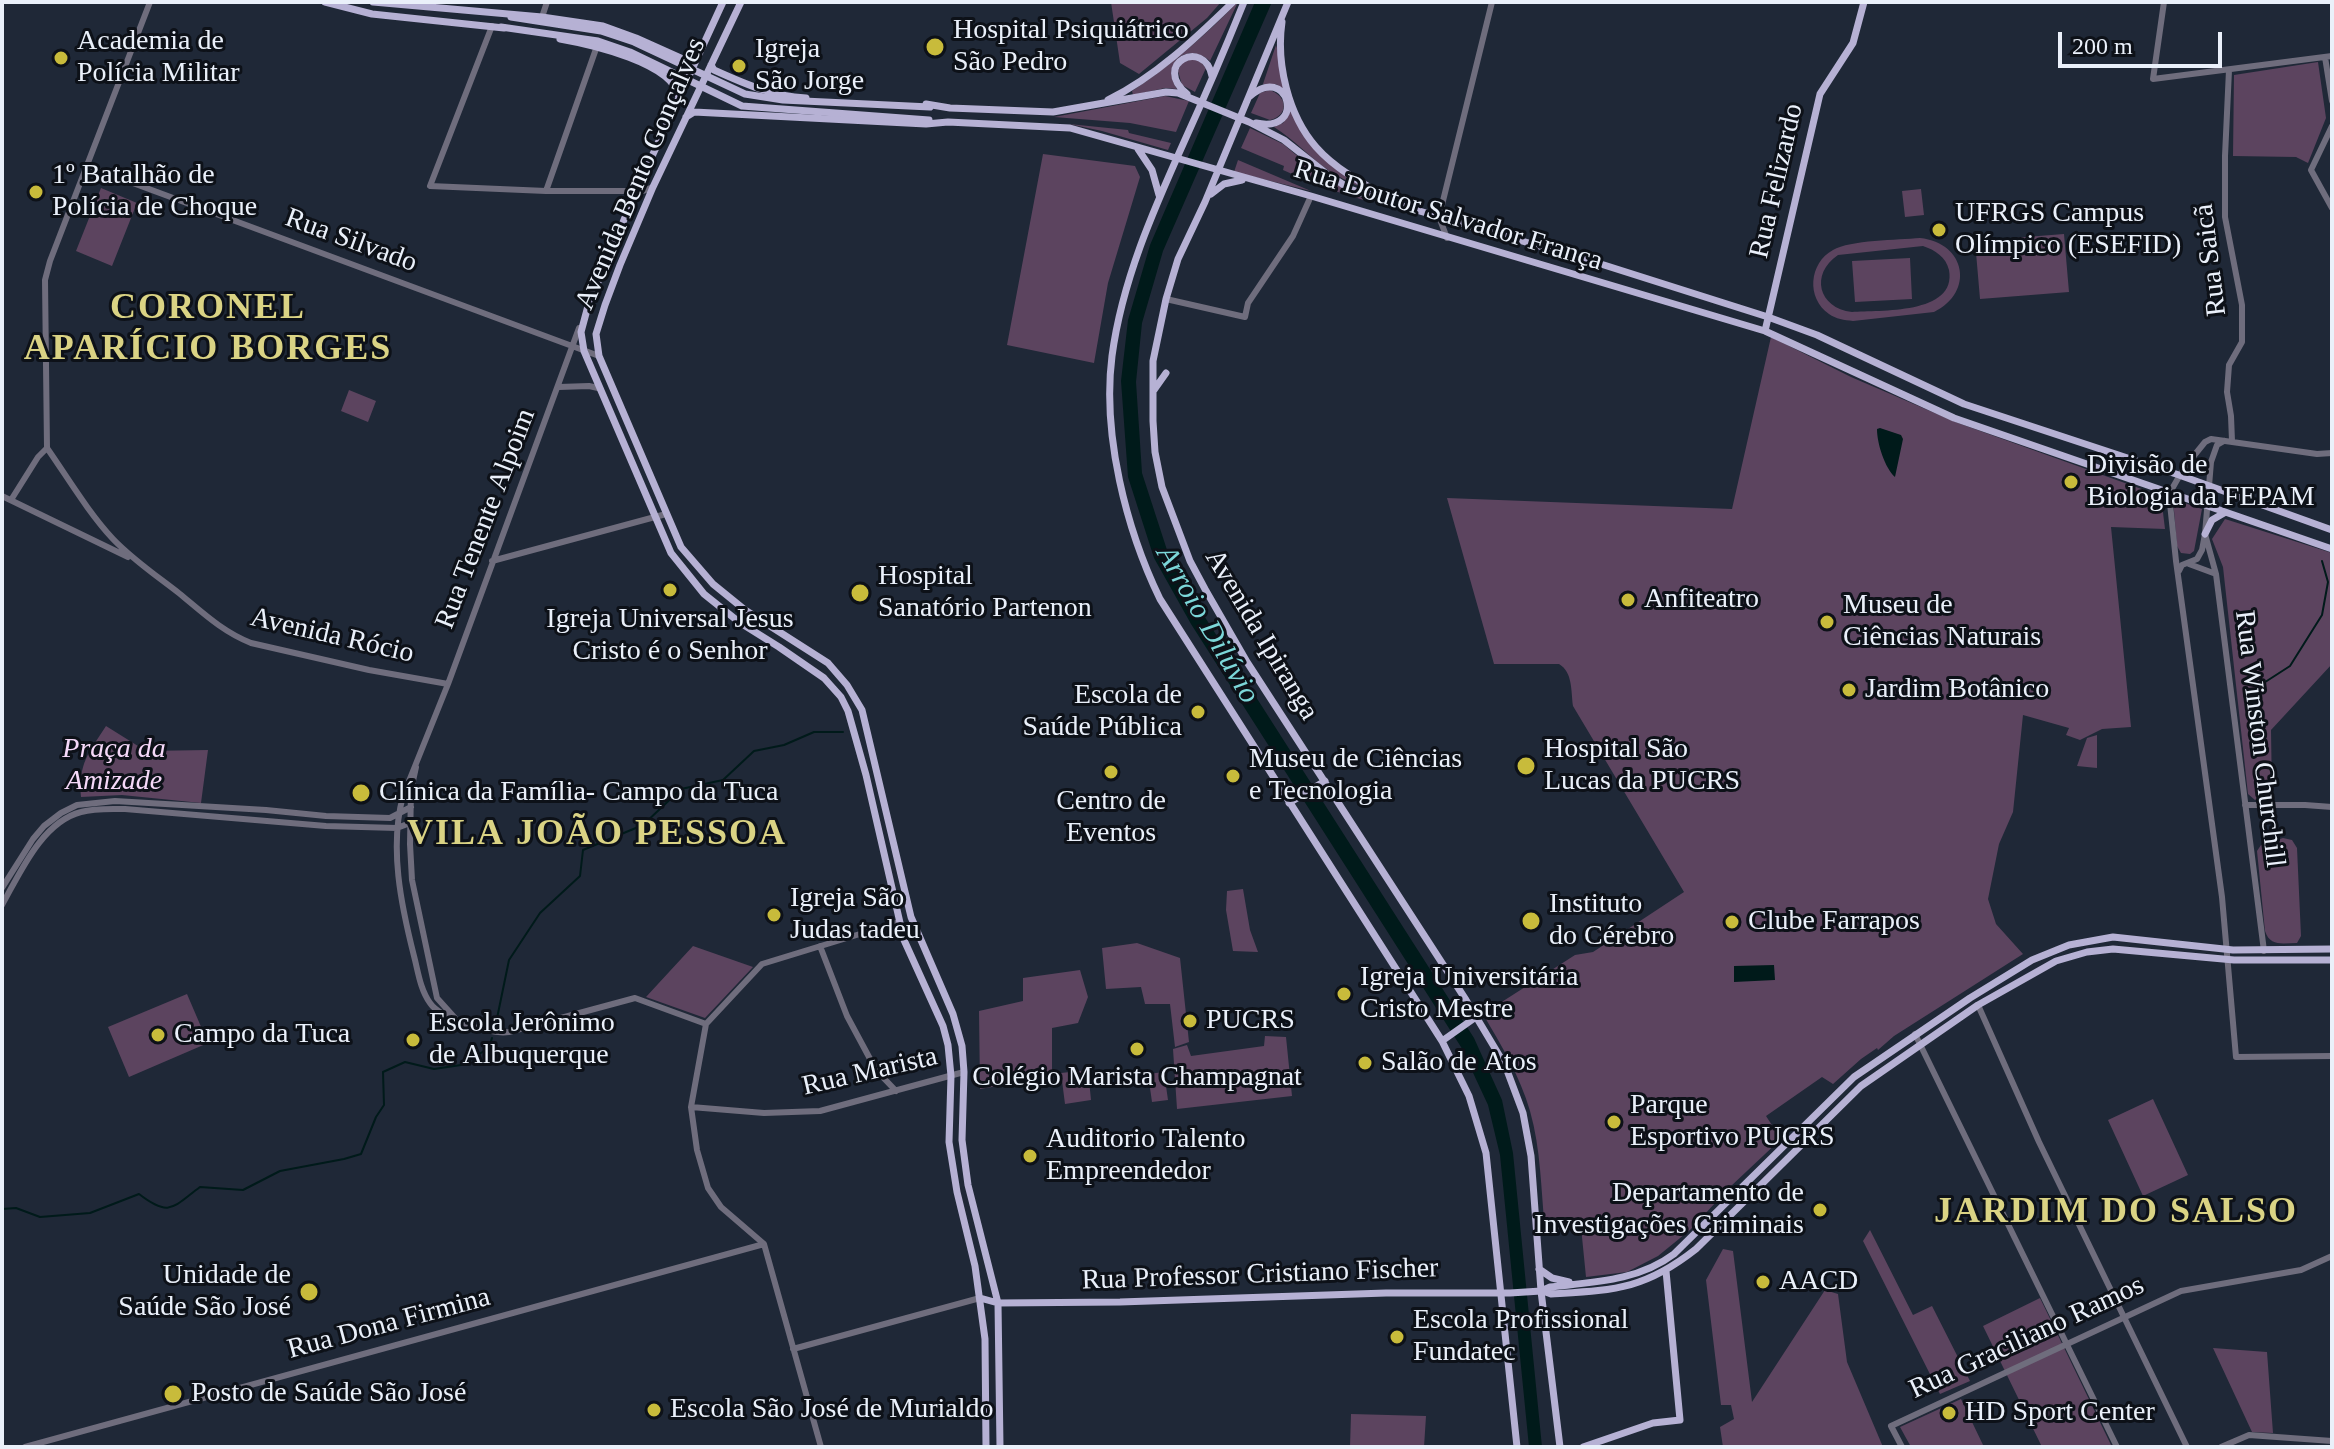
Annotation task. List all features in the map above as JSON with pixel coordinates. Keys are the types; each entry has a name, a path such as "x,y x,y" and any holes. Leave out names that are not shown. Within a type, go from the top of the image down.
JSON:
{"main road":[{"path":"325,2 372,14 497,26 598,41 630,52 742,106 948,122"},
{"path":"373,2 542,17 603,26 694,64"},
{"name":"Avenida Bento Gonçalves","path":"723,2 636,191 588,306 581,332 584,351 671,553 704,594 739,622 824,678 841,697 854,725 904,940 943,1026 948,1045 951,1076 949,1142 980,1298 985,1339 986,1447"},
{"name":"Avenida Bento Gonçalves","path":"741,2 653,187 605,305 596,334 599,356 681,547 713,584 745,610 828,663 847,685 862,710 911,917 958,1028 964,1072 962,1140 968,1185 998,1303 1000,1447"},
{"path":"1099,105 1150,76 1233,2"},
{"path":"1244,2 1181,160 1160,197 1140,246 1118,322 1110,399 1118,471 1127,510 1160,599 1445,1039 1469,1096 1486,1153 1505,1293 1517,1447"},
{"name":"Avenida Ipiranga","path":"1288,2 1178,259 1166,299 1154,353 1155,452 1162,487 1190,561 1247,662 1321,783 1505,1065 1523,1113 1531,1156 1538,1291 1560,1447"},
{"name":"Rua Felizardo","path":"1765,331 1820,94 1853,43 1864,2"},
{"name":"Rua Doutor Salvador França","path":"1284,12 1282,65 1288,91 1299,122 1315,146 1363,183 1419,212"},
{"path":"501,14 601,31 634,42 745,94 783,100 950,108"},
{"path":"497,26 597,46 629,57 672,82 678,89 679,99"},
{"path":"651,68 660,62 660,48"},
{"path":"1192,98 1179,87 1174,77 1180,61 1190,56 1202,58 1210,68 1212,81"},
{"name":"Rua Doutor Salvador França","path":"711,65 714,70 748,86 783,96 931,104 950,108 1053,112 1166,92 1192,98 1284,140 1350,189 1768,317 1817,335 1964,404 2179,475 2332,530"},
{"path":"739,115 735,101 739,92 748,86"},
{"path":"1245,101 1269,87 1280,90 1287,99 1285,116 1276,123 1265,125 1249,122"},
{"name":"Rua Doutor Salvador França","path":"686,117 694,112 1070,128 1765,331 1954,418 2332,549"},
{"path":"1137,147 1152,170 1160,197"},
{"path":"1205,202 1213,191 1224,184 1237,180 1251,181"},
{"path":"1154,353 1160,361"},
{"path":"1152,391 1166,373"},
{"path":"2205,534 2212,520 2225,512"},
{"path":"1293,801 1321,783"},
{"name":"Rua Professor Cristiano Fischer","path":"980,1298 998,1303 1505,1293 1622,1278 1665,1266 1854,1077 2016,968 2069,945 2113,937 2227,949 2332,949"},
{"path":"2172,954 2173,943"},
{"name":"Rua Professor Cristiano Fischer","path":"1538,1291 1551,1294 1604,1290 1639,1282 1696,1249 1861,1086 1978,1005 2056,961 2113,949 2265,962 2332,960"},
{"path":"1445,1039 1476,1017"},
{"path":"1775,1155 1783,1163"},
{"path":"1583,1447 1653,1423 1680,1420 1665,1266"},
{"path":"1539,1269 1552,1278 1578,1284"}],"street":[{"path":"11,500 47,448 45,280 50,261 150,2"},
{"path":"542,17 547,2"},
{"path":"1447,238 1439,217 1492,2"},
{"path":"2164,2 2153,79 2329,56 2332,101"},
{"path":"497,26 430,186 546,191 643,191 653,187"},
{"path":"546,191 597,46"},
{"name":"Rua Saicã","path":"2229,70 2225,217 2242,305 2242,342 2229,365 2227,392 2232,441"},
{"path":"2332,126 2311,170 2332,208"},
{"name":"Rua Silvado","path":"87,166 599,356"},
{"path":"1166,299 1245,317 1248,303 1293,236 1311,196"},
{"name":"Rua Tenente Alpoim","path":"455,1018 436,1010 421,986 402,905 398,814 411,772 448,684 588,306"},
{"name":"Rua Tenente Alpoim","path":"559,387 598,388"},
{"path":"2332,453 2317,454 2211,439 2205,442 2179,475 2169,494 2227,949 2236,1057 2332,1056"},
{"path":"2178,572 2184,563 2192,562 2200,555 2205,534 2211,462 2217,445 2232,441"},
{"name":"Avenida Rócio","path":"47,448 113,539 208,619 234,636 251,643 369,670 448,684"},
{"path":"2196,454 2207,452 2211,462"},
{"path":"2,496 138,562"},
{"path":"492,561 666,514"},
{"name":"Rua Winston Churchill","path":"2205,534 2216,574 2264,951"},
{"path":"2175,558 2216,574"},
{"name":"Rua Tenente Alpoim","path":"419,756 411,790 412,880 437,998 455,1018"},
{"path":"2,888 44,826 77,805 115,801 390,818 411,807"},
{"path":"2245,805 2332,807"},
{"path":"2,905 48,833 78,812 125,809 326,826 397,828 410,823"},
{"path":"821,1447 764,1244 721,1207 708,1188 697,1150 691,1107 706,1024 762,964 899,922"},
{"path":"820,946 847,1016 876,1070 896,1091"},
{"path":"421,986 434,984"},
{"path":"455,1018 480,1030 498,1033 635,998 706,1024"},
{"path":"1978,1005 2039,1142 2187,1447"},
{"path":"1915,1034 2117,1447"},
{"name":"Rua Marista","path":"691,1107 764,1113 820,1111 964,1072"},
{"name":"Rua Dona Firmina","path":"25,1447 764,1244"},
{"name":"Rua Graciliano Ramos","path":"1902,1447 1891,1426 2181,1291 2301,1270 2332,1256"},
{"path":"793,1349 980,1298"},
{"path":"2221,1447 2249,1435 2332,1441"}],"green space":[{"path":"1111,2 1221,2 1207,18 1139,74 1120,63"},
{"path":"1238,2 1210,61 1201,55 1185,54 1174,63 1172,71 1177,89 1165,88 1133,95 1132,91 1188,49"},
{"path":"1276,45 1299,119 1316,147 1379,194 1331,172 1274,127 1283,123 1291,111 1287,92 1276,84 1263,84"},
{"path":"1191,59 1200,61 1206,68 1195,92 1182,85 1178,71 1182,63"},
{"path":"2318,62 2326,118 2308,163 2296,157 2233,156 2234,75"},
{"path":"1269,90 1280,96 1284,105 1281,114 1270,120 1251,113 1260,93"},
{"path":"1165,96 1189,101 1176,132 1130,123 1054,117"},
{"path":"1069,124 1128,130 1129,133 1171,143 1168,150"},
{"path":"1250,128 1283,144 1324,178 1370,202 1319,186 1283,170 1284,166 1241,148"},
{"path":"1043,154 1135,166 1140,177 1108,283 1094,363 1007,345"},
{"path":"1238,160 1311,191 1234,172"},
{"path":"101,188 137,203 112,266 76,251"},
{"path":"1921,189 1924,215 1905,217 1902,191"},
{"path":"2064,234 2069,292 1980,299 1975,241"},
{"path":"1920,238 1947,249 1960,269 1956,293 1947,303 1934,312 1853,321 1834,317 1822,307 1813,281 1819,263 1833,250 1851,244","holes":["1923,246 1943,258 1949,270 1948,285 1941,295 1929,303 1897,310 1852,312 1840,309 1825,297 1821,280 1829,263 1838,255"]},
{"path":"1910,258 1912,299 1855,302 1852,261"},
{"name":"Jardim Botânico","path":"1771,337 1851,377 1958,423 2161,496 2165,529 2111,527 2131,727 2102,729 2080,740 2066,735 2069,728 2023,715 2013,812 1999,844 1988,899 1996,924 2023,954 1894,1036 1833,1084 1822,1077 1766,1116 1781,1139 1690,1230 1658,1256 1627,1272 1586,1277 1581,1227 1545,1230 1539,1155 1530,1111 1515,1073 1483,1014 1575,955 1593,952 1684,892 1573,706 1564,668 1559,664 1494,664 1447,498 1732,509"},
{"path":"349,390 376,401 368,422 341,411"},
{"path":"2173,499 2202,509 2194,551 2190,554 2181,553 2177,546"},
{"path":"2225,519 2332,553 2332,664 2271,730 2272,794 2255,800 2248,794 2223,567 2212,539"},
{"name":"Praça da Amizade","path":"106,726 146,751 208,750 201,803 122,795 81,797 83,767"},
{"path":"2097,735 2097,768 2077,766 2087,738"},
{"path":"2283,838 2292,840 2297,848 2301,936 2297,943 2274,942 2265,931 2257,851 2261,845"},
{"path":"1243,889 1250,930 1258,952 1233,951 1226,910 1227,891"},
{"path":"1137,943 1180,958 1189,1042 1175,1047 1170,1004 1145,1004 1141,987 1106,989 1102,948"},
{"path":"693,946 753,967 705,1018 646,997"},
{"path":"1080,970 1088,997 1078,1023 1052,1028 1052,1077 980,1089 979,1011 1023,1001 1023,978"},
{"name":"Campo da Tuca","path":"187,994 208,1043 129,1077 108,1027"},
{"path":"1265,1036 1286,1037 1292,1096 1177,1109 1173,1049 1187,1045 1191,1056 1264,1046"},
{"path":"1088,1070 1091,1100 1065,1104 1061,1073"},
{"path":"1164,1072 1168,1100 1152,1102 1148,1074"},
{"path":"2153,1099 2188,1175 2143,1196 2108,1120"},
{"path":"1870,1230 1913,1315 1932,1306 1970,1381 1940,1394 1863,1241"},
{"path":"1723,1249 1733,1251 1752,1402 1825,1290 1838,1294 1847,1362 1883,1447 1723,1447 1720,1427 1734,1419 1731,1405 1721,1405 1706,1280"},
{"path":"2040,1298 2112,1447 2042,1447 1983,1326"},
{"path":"2213,1348 2267,1352 2273,1433 2252,1432"},
{"name":"HD Sport Center","path":"1961,1399 1984,1447 1911,1447 1900,1427"},
{"path":"1351,1414 1426,1416 1424,1447 1350,1447"}],"water":[{"name":"Arroio Dilúvio","path":"1255,2 1272,2 1163,251 1142,323 1136,382 1142,473 1167,550 1201,611 1474,1038 1502,1100 1513,1153 1542,1447 1529,1447 1500,1155 1488,1105 1461,1047 1191,624 1154,558 1128,477 1121,381 1128,320 1150,245"},
{"path":"1877,429 1901,435 1903,439 1895,477 1880,448"},
{"path":"1774,965 1775,980 1734,982 1734,966"}],"waterway":[{"path":"2259,686 2290,666 2322,615 2328,582 2322,561"},
{"path":"495,1028 509,960 540,913 580,876 583,850 643,825 681,789 723,780 754,751 784,745 814,732 843,732"},
{"path":"2,1209 16,1208 40,1217 90,1213 139,1194 165,1208 177,1204 200,1187 243,1190 280,1171 361,1154 384,1105 383,1072 405,1062 434,1069 461,1065 489,1048 492,1038"}],"place":[{"name":"Hospital Psiquiátrico São Pedro","path":"935,47"},
{"name":"Academia de Polícia Militar","path":"61,58"},
{"name":"Igreja São Jorge","path":"739,66"},
{"name":"1º Batalhão de Polícia de Choque","path":"36,192"},
{"name":"UFRGS Campus Olímpico (ESEFID)","path":"1939,230"},
{"name":"Divisão de Biologia da FEPAM","path":"2071,482"},
{"name":"Igreja Universal Jesus Cristo é o Senhor","path":"670,590"},
{"name":"Hospital Sanatório Partenon","path":"860,593"},
{"name":"Anfiteatro","path":"1628,600"},
{"name":"Museu de Ciências Naturais","path":"1827,622"},
{"name":"Jardim Botânico","path":"1849,690"},
{"name":"Escola de Saúde Pública","path":"1198,712"},
{"name":"Hospital São Lucas da PUCRS","path":"1526,766"},
{"name":"Centro de Eventos","path":"1111,772"},
{"name":"Museu de Ciências e Tecnologia","path":"1233,776"},
{"name":"Clínica da Família- Campo da Tuca","path":"361,793"},
{"name":"Igreja São Judas tadeu","path":"774,915"},
{"name":"Instituto do Cérebro","path":"1531,921"},
{"name":"Clube Farrapos","path":"1732,922"},
{"name":"Igreja Universitária Cristo Mestre","path":"1344,994"},
{"name":"PUCRS","path":"1190,1021"},
{"name":"Campo da Tuca","path":"158,1035"},
{"name":"Escola Jerônimo de Albuquerque","path":"413,1040"},
{"name":"Colégio Marista Champagnat","path":"1137,1049"},
{"name":"Salão de Atos","path":"1365,1063"},
{"name":"Parque Esportivo PUCRS","path":"1614,1122"},
{"name":"Auditorio Talento Empreendedor","path":"1030,1156"},
{"name":"Departamento de Investigações Criminais","path":"1820,1210"},
{"name":"AACD","path":"1763,1282"},
{"name":"Unidade de Saúde São José","path":"309,1292"},
{"name":"Escola Profissional Fundatec","path":"1397,1337"},
{"name":"Posto de Saúde São José","path":"173,1394"},
{"name":"Escola São José de Murialdo","path":"654,1410"},
{"name":"HD Sport Center","path":"1949,1413"}],"district":[{"name":"CORONEL APARÍCIO BORGES","path":"208,330"},
{"name":"VILA JOÃO PESSOA","path":"597,835"},
{"name":"JARDIM DO SALSO","path":"2116,1213"}]}
